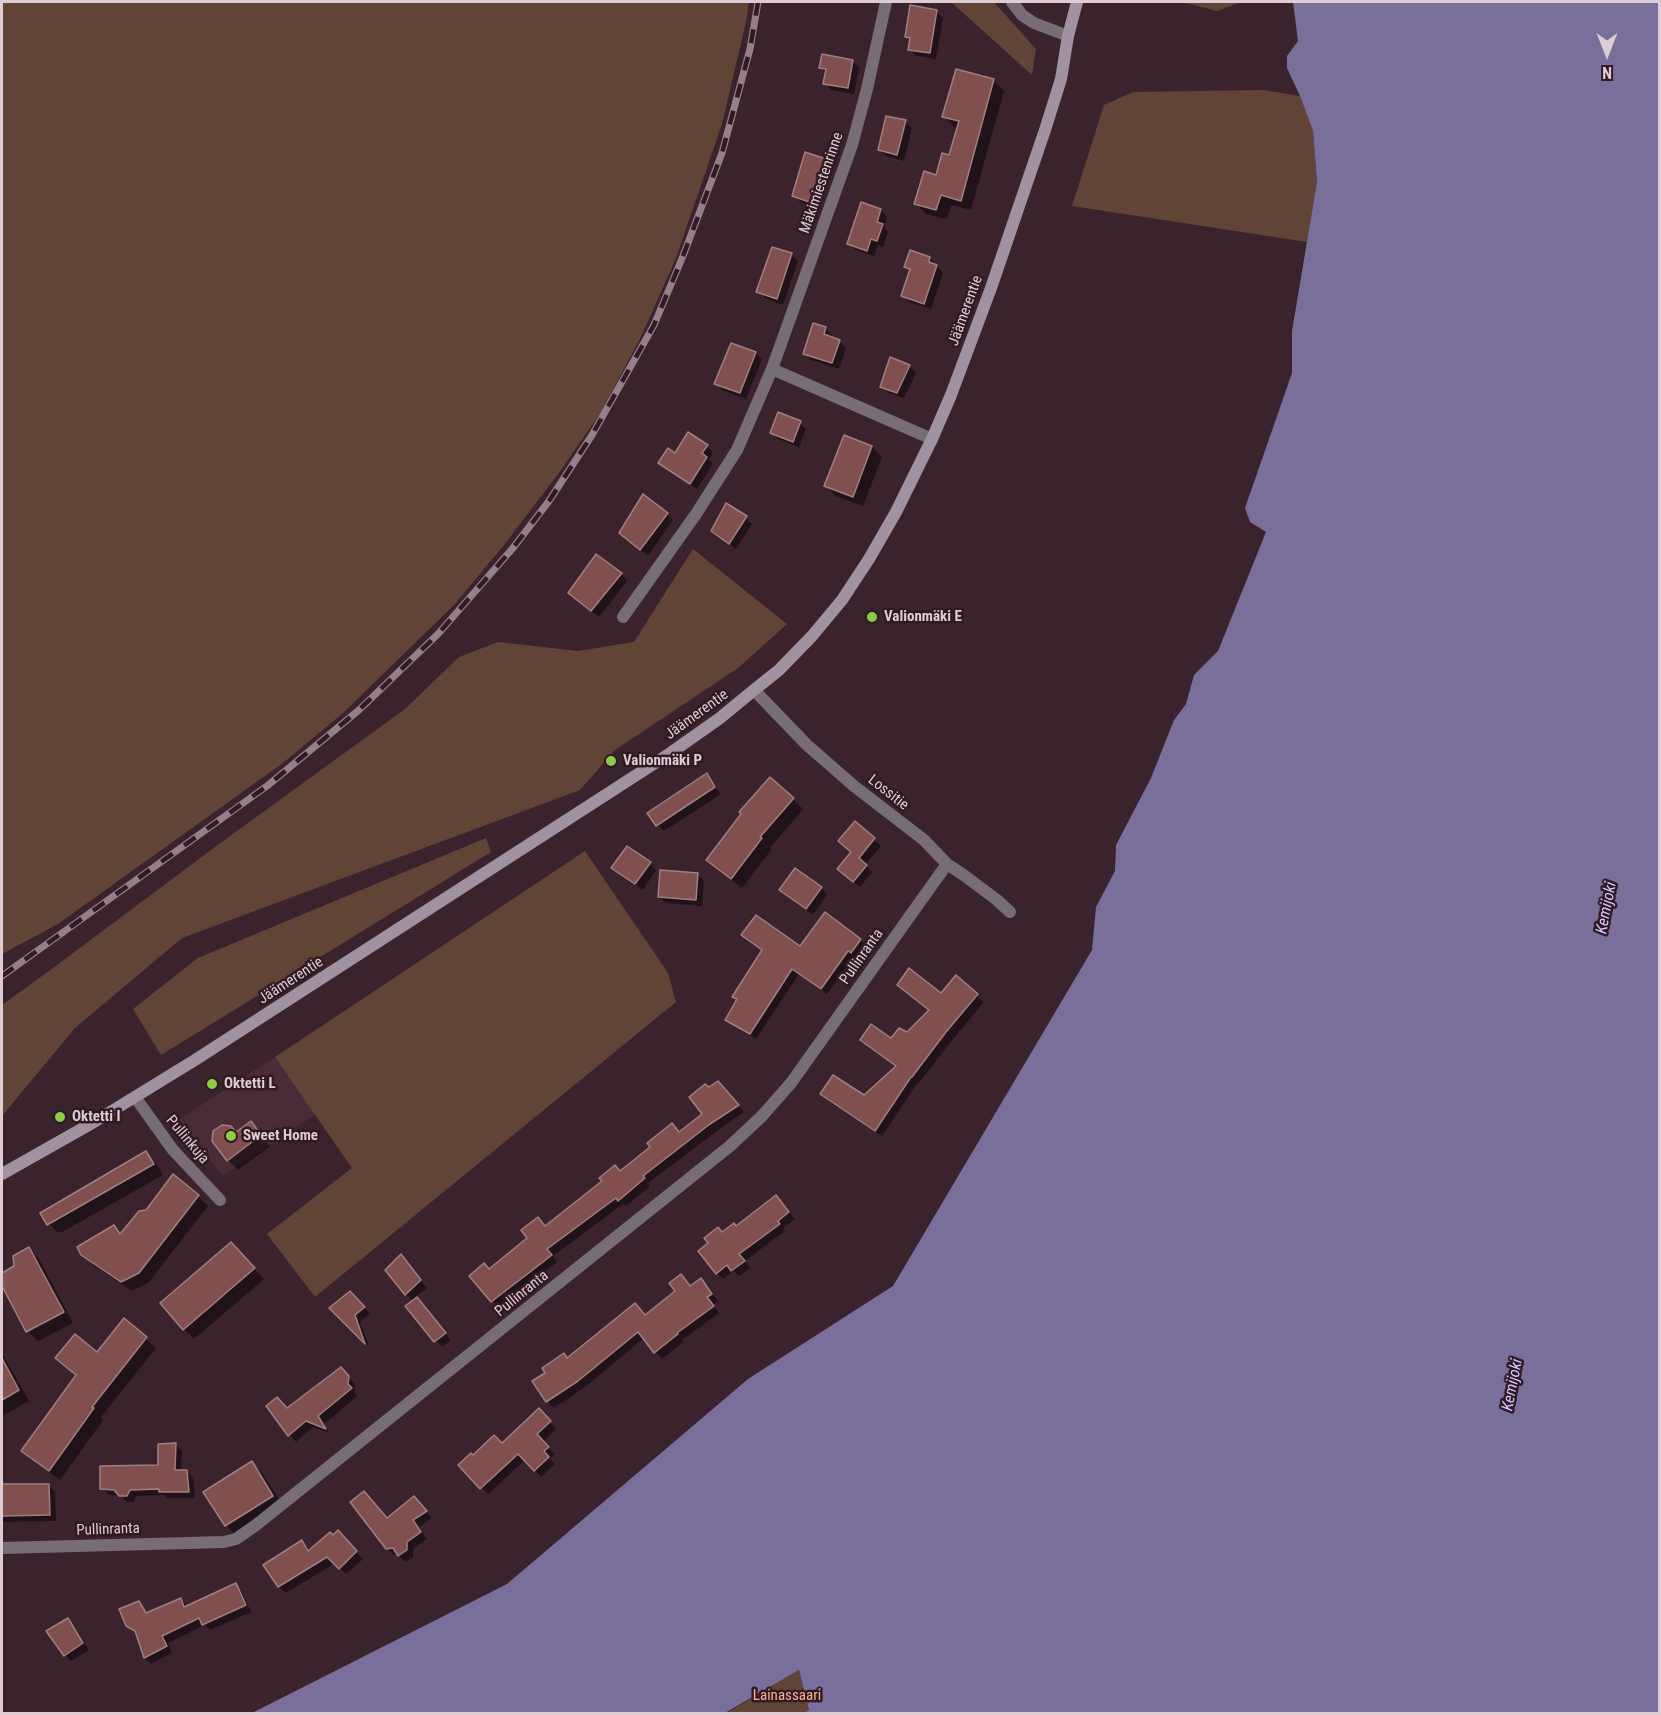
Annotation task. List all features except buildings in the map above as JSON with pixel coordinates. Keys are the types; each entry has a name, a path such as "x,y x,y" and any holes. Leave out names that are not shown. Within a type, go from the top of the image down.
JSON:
{"main road":[{"name":"Jäämerentie","path":"2,1174 135,1097 669,754 720,718 754,690 812,636 842,600 869,559 896,512 951,395 1045,130 1061,79 1068,36 1077,2"}],"street":[{"name":"Mäkimiestenrinne","path":"623,617 696,514 737,450 772,369 852,145 886,2"},
{"path":"1012,2 1027,19 1046,29 1068,36"},
{"path":"772,369 932,439"},
{"name":"Lossitie","path":"754,690 807,745 854,786 924,840 946,864 1010,912"},
{"name":"Pullinranta","path":"2,1548 224,1542 236,1539 256,1525 721,1153 762,1116 791,1083 946,864"},
{"name":"Pullinkuja","path":"135,1097 173,1150 220,1200"}],"shaded area":[{"path":"275,1057 316,1114 223,1176 177,1121"}],"green space":[{"path":"2,2 749,2 722,124 676,258 641,337 601,412 561,470 504,545 454,605 343,713 283,763 58,924 2,954"},
{"path":"951,2 994,2 1036,49 1032,75"},
{"path":"1185,2 1241,2 1217,11"},
{"path":"1263,90 1300,96 1313,131 1317,182 1307,242 1072,206 1104,105 1133,92"},
{"path":"693,549 787,624 738,668 615,750 580,790 182,938 75,1028 2,1116 2,1005 405,709 459,657 498,642 578,651 634,642"},
{"path":"486,838 491,852 161,1055 133,1009 198,958"},
{"path":"585,851 668,973 676,1002 315,1297 267,1234 352,1168 275,1057"},
{"name":"Lainassaari","path":"799,1670 809,1710 804,1713 725,1714"}],"water":[{"name":"Kemijoki","path":"1293,2 1659,2 1659,1713 804,1713 809,1710 799,1670 725,1713 252,1713 507,1584 748,1379 893,1286 1092,950 1096,907 1115,871 1116,845 1151,778 1174,720 1186,704 1194,675 1218,651 1266,532 1250,522 1245,508 1292,373 1292,331 1317,182 1313,131 1287,68 1287,56 1298,41"}],"railway":[{"path":"2,976 267,786 359,710 438,634 513,548 549,501 592,435 654,325 722,153 750,49 758,2"}],"place":[{"name":"Valionmäki E","path":"872,617"},
{"name":"Valionmäki P","path":"611,761"},
{"name":"Oktetti L","path":"212,1084"},
{"name":"Oktetti I","path":"60,1117"},
{"name":"Sweet Home","path":"231,1136"}]}
